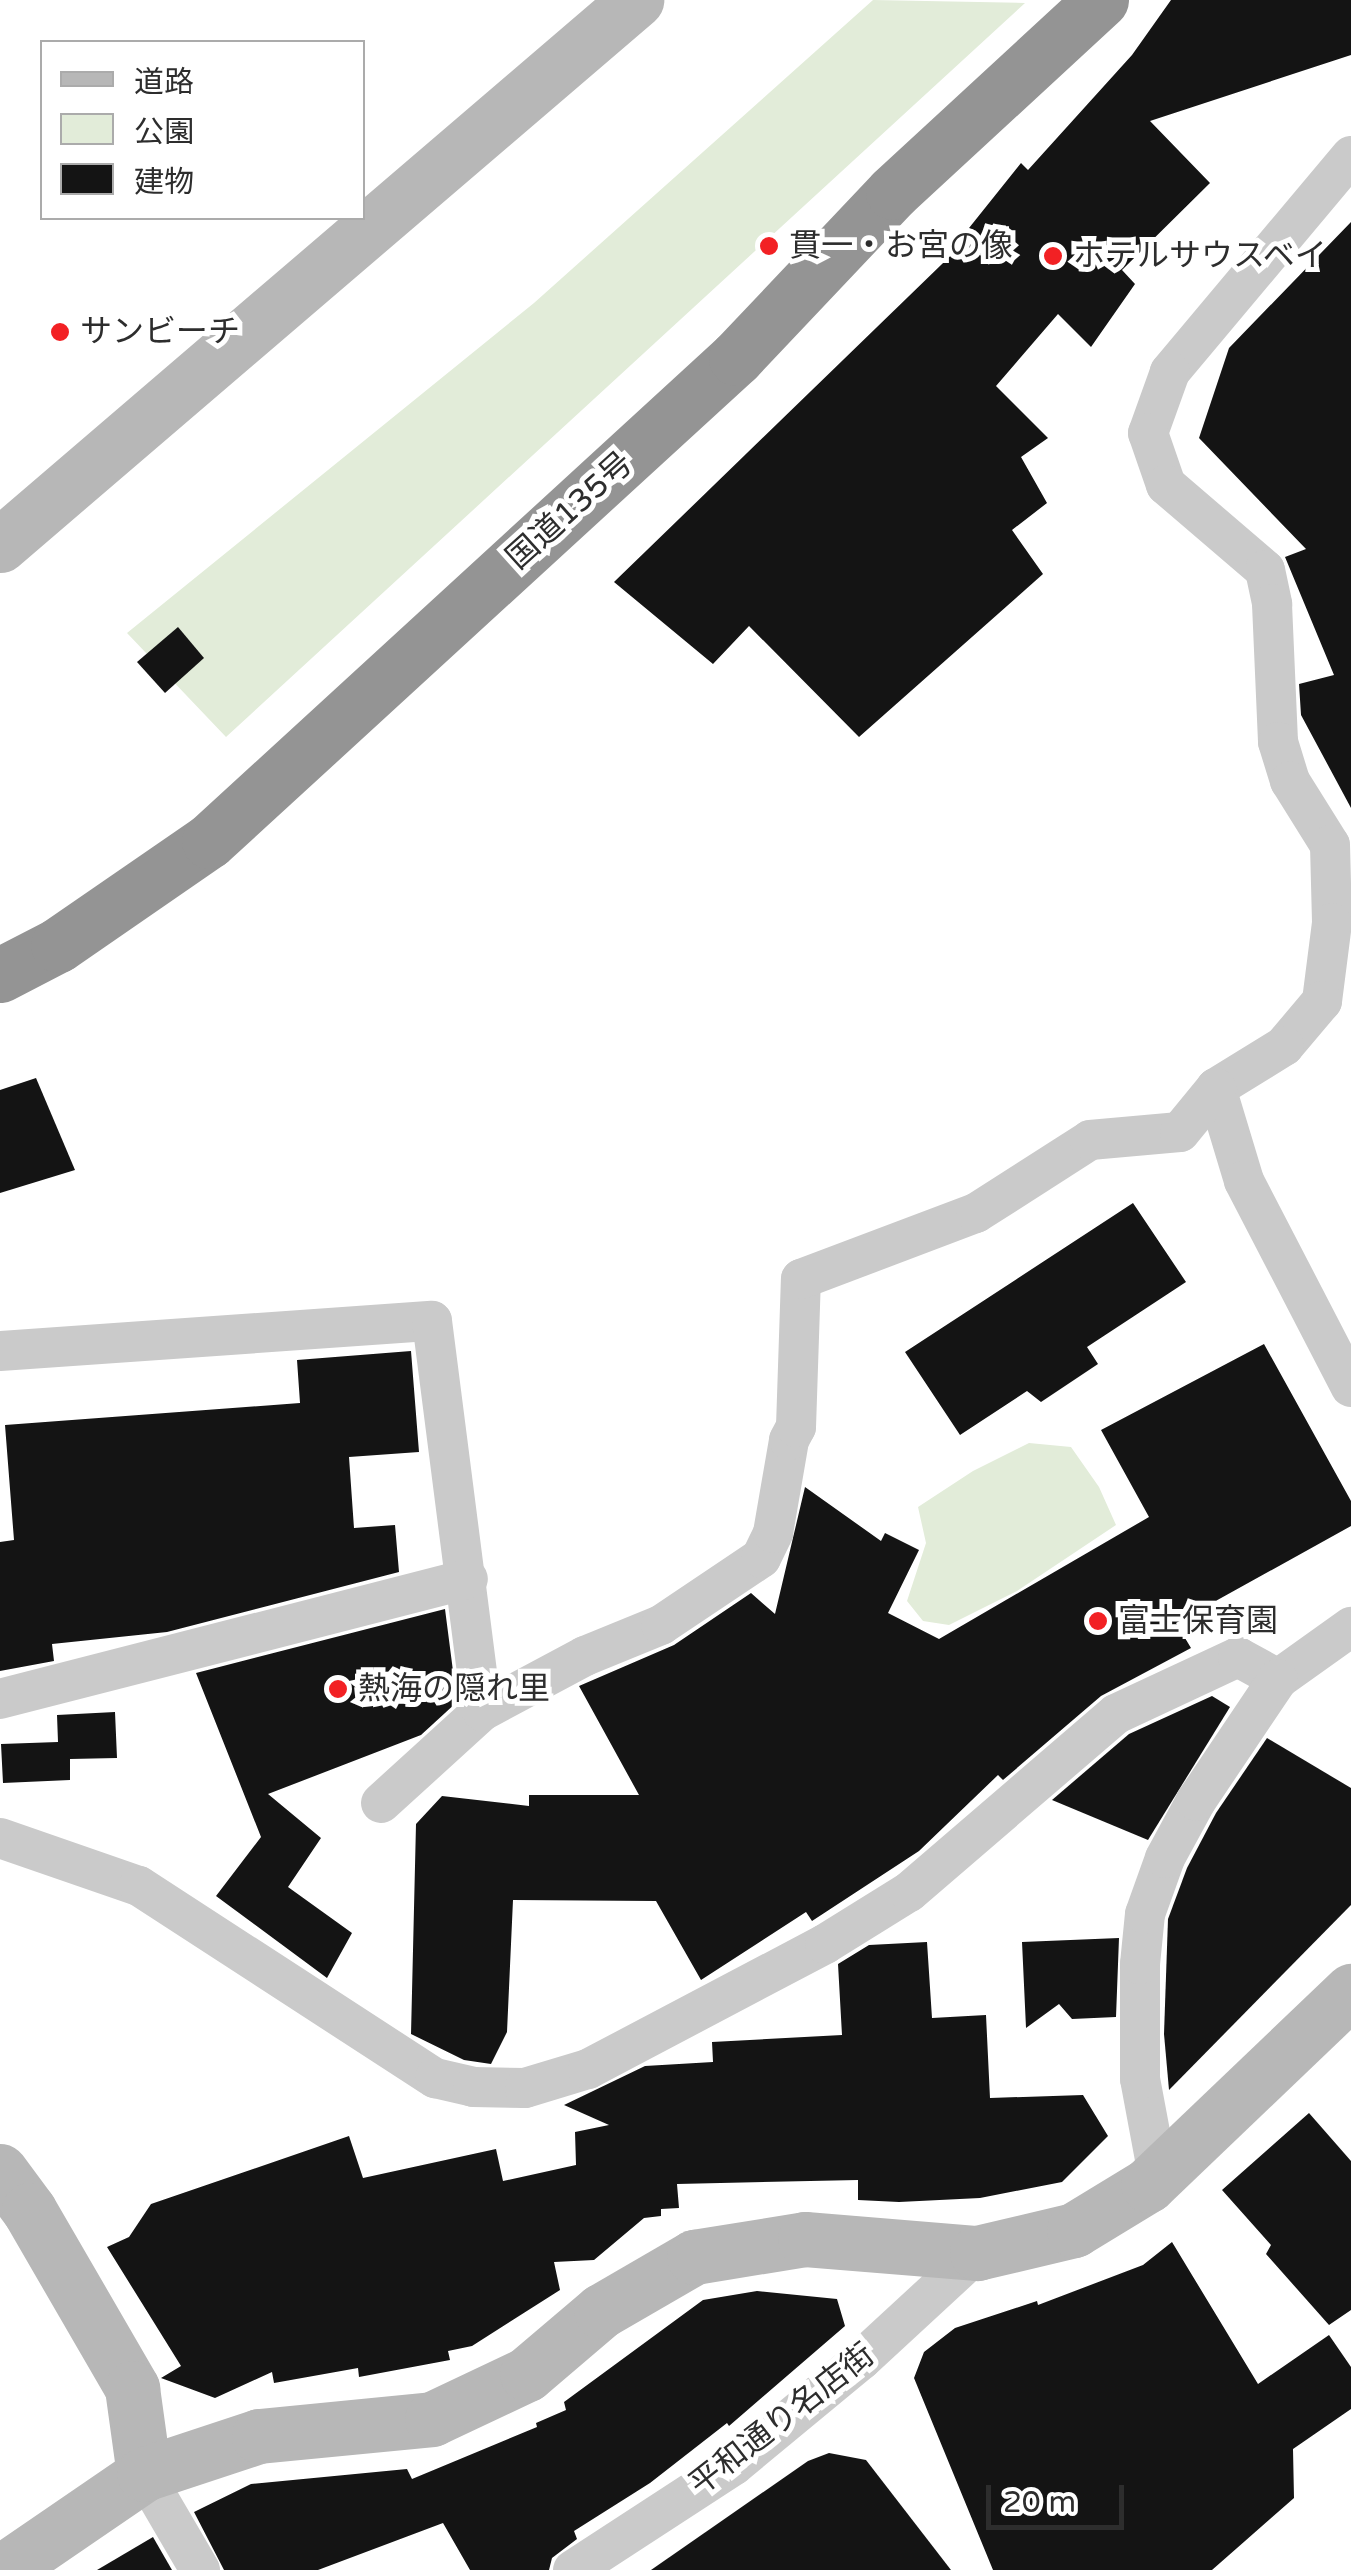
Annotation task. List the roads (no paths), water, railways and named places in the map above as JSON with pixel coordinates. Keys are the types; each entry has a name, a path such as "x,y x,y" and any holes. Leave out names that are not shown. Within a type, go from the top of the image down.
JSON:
{"highway":[{"name":"国道135号","path":"0,975 58,945 209,840 736,358 893,192 1101,0"}],"street":[{"path":"0,545 636,0"},
{"path":"381,1804 482,1711 585,1656 661,1626 761,1558 773,1534 796,1427 801,1279 976,1213 1090,1140 1180,1132 1216,1088 1284,1046 1322,1001 1332,923 1330,844 1290,781 1278,742 1272,604 1265,570 1166,485 1148,433 1170,372 1351,156"},
{"path":"1216,1088 1244,1181 1351,1386"},
{"path":"0,1351 432,1321 482,1711"},
{"path":"0,1699 468,1579"},
{"path":"1158,2176 1140,2079 1139,1984 1146,1914 1166,1858 1196,1802 1278,1680 1350,1629"},
{"path":"0,1838 139,1886 435,2078 474,2087 525,2088 588,2069 826,1944 909,1892 1116,1714 1238,1656 1278,1680"},
{"path":"4,2570 48,2554 144,2474 259,2436 432,2419 527,2374 601,2311 694,2257 805,2239 977,2253 1074,2230 1158,2176 1351,1991"},
{"path":"0,2171 30,2210 132,2388 144,2474 200,2570"},
{"name":"平和通り名店街","path":"573,2570 734,2465 861,2360 977,2253"}],"place":[{"name":"貫一・お宮の像","path":"769,246"},
{"name":"ホテルサウスベイ","path":"1053,256"},
{"name":"サンビーチ","path":"60,332"},
{"name":"富士保育園","path":"1098,1621"},
{"name":"熱海の隠れ里","path":"338,1689"}]}
